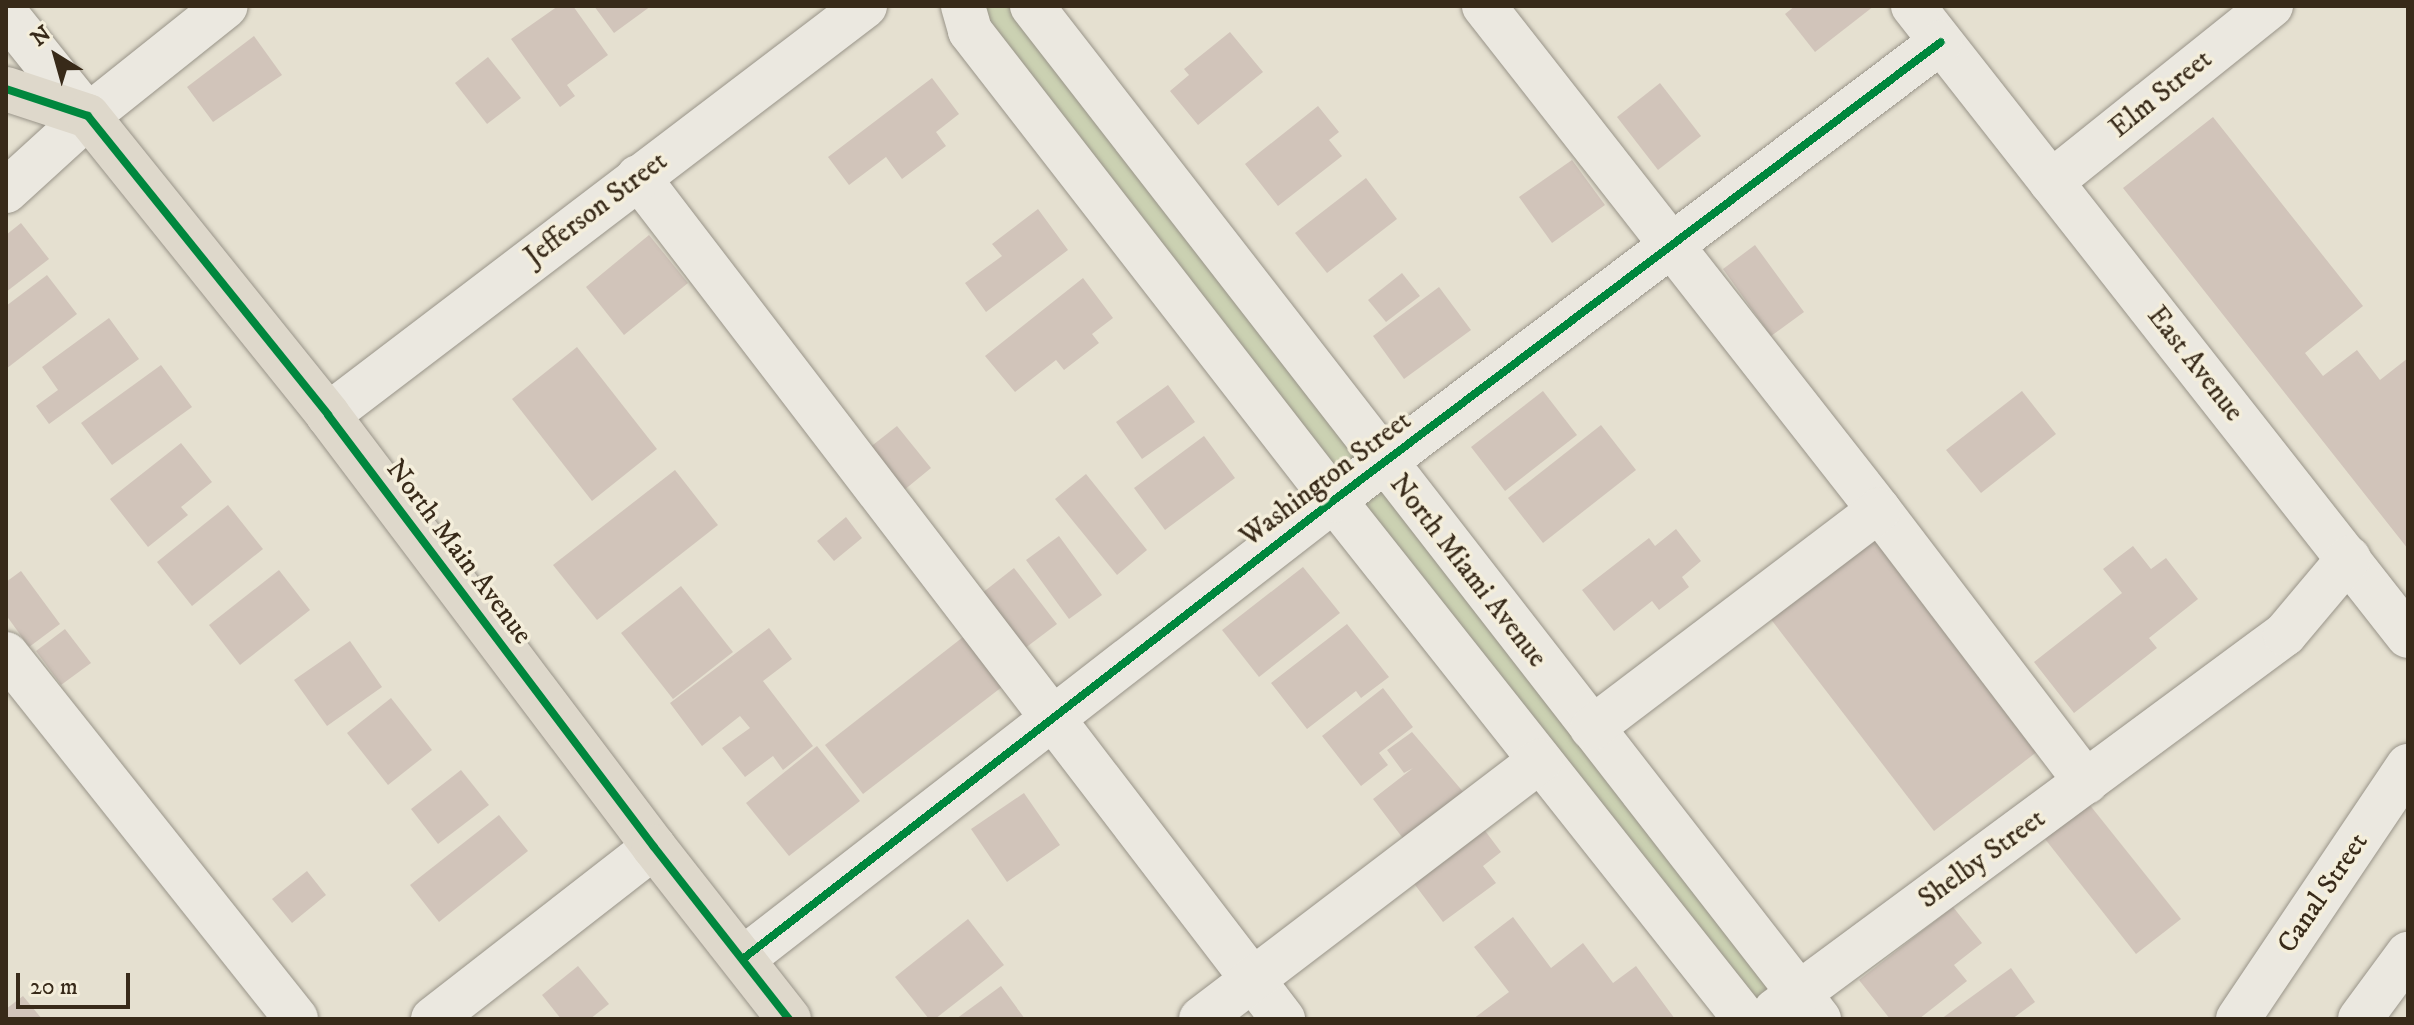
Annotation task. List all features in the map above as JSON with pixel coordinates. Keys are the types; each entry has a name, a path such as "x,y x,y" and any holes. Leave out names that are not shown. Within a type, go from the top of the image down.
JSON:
{"main road":[{"path":"6,89 88,116"},
{"name":"North Main Avenue","path":"88,116 328,415 654,847 789,1019"}],"street":[{"path":"6,191 88,116 226,6"},
{"name":"Jefferson Street","path":"328,415 865,6"},
{"path":"963,6 970,31 1334,500 1745,1019"},
{"name":"North Miami Avenue","path":"1032,6 1384,463 1810,1006"},
{"path":"1484,6 1879,510 2086,782"},
{"name":"East Avenue","path":"1913,6 2408,636"},
{"name":"Elm Street","path":"2051,182 2271,6"},
{"name":"North Main Avenue","path":"6,14 88,116"},
{"name":"Washington Street","path":"744,958 1334,500 1941,42"},
{"path":"638,177 1283,1019"},
{"path":"1592,728 1879,510"},
{"name":"Shelby Street","path":"1765,1019 1810,1006 2086,782 2285,634 2349,558"},
{"path":"6,654 296,1019"},
{"path":"1201,1019 1540,761"},
{"name":"Canal Street","path":"2238,1019 2408,766"},
{"path":"433,1019 654,847"},
{"path":"2360,1019 2408,954"}],"green space":[{"path":"963,6 1032,6 1800,993 1745,1019"}],"building":[{"path":"558,6 573,6 608,55 567,85 575,96 560,107 511,39"},
{"path":"594,6 651,6 614,33"},
{"path":"1795,6 1874,6 1815,52 1785,14"},
{"path":"1230,32 1263,72 1198,125 1170,91 1189,75 1184,69"},
{"path":"254,36 282,75 213,122 187,87"},
{"path":"488,57 521,98 487,124 455,83"},
{"path":"932,78 959,114 936,132 946,146 902,179 886,157 849,185 828,157"},
{"path":"1660,83 1701,136 1658,170 1617,117"},
{"path":"1318,106 1339,132 1329,140 1342,156 1278,206 1245,164"},
{"path":"2213,117 2363,306 2305,353 2323,376 2357,350 2380,380 2408,358 2408,549 2123,188"},
{"path":"1572,160 1605,205 1552,243 1519,197"},
{"path":"1366,178 1397,219 1327,273 1295,233"},
{"path":"1038,209 1068,250 986,312 965,283 1002,256 992,244"},
{"path":"21,223 49,259 6,292 6,235"},
{"path":"649,235 688,283 624,335 586,287"},
{"path":"1755,245 1804,312 1771,336 1723,269"},
{"path":"1402,273 1420,296 1386,322 1368,300"},
{"path":"47,275 77,314 6,369 6,306"},
{"path":"1083,278 1113,318 1092,334 1099,343 1064,370 1056,360 1015,392 985,356"},
{"path":"1439,287 1471,330 1404,379 1373,336"},
{"path":"109,318 139,359 49,424 36,406 58,390 42,367"},
{"path":"577,347 657,449 592,501 512,399"},
{"path":"161,365 192,407 112,465 81,423"},
{"path":"1168,385 1195,422 1142,459 1116,422"},
{"path":"1543,391 1577,435 1505,491 1471,447"},
{"path":"2022,391 2056,434 1981,493 1946,450"},
{"path":"1601,425 1636,470 1543,543 1508,498"},
{"path":"897,426 931,468 898,495 864,452"},
{"path":"1204,436 1235,478 1165,530 1134,488"},
{"path":"181,443 212,482 181,507 188,515 148,547 110,499"},
{"path":"675,470 718,525 597,620 553,565"},
{"path":"1086,474 1147,550 1117,575 1055,499"},
{"path":"228,505 263,549 192,606 157,562"},
{"path":"846,517 862,538 834,561 817,541"},
{"path":"1676,529 1701,561 1682,577 1689,587 1659,610 1652,601 1614,631 1582,590 1649,538 1655,546"},
{"path":"1059,536 1102,595 1069,619 1026,560"},
{"path":"1873,538 2038,751 1934,831 1770,618"},
{"path":"2133,546 2151,569 2166,558 2198,599 2149,638 2157,648 2074,713 2034,662 2122,593 2103,569"},
{"path":"1303,567 1340,613 1259,677 1222,630"},
{"path":"1014,568 1057,624 1020,652 977,597"},
{"path":"279,570 310,610 240,665 209,625"},
{"path":"21,571 60,624 29,647 6,615 6,582"},
{"path":"681,586 733,652 673,699 621,633"},
{"path":"1347,624 1389,677 1361,698 1356,691 1307,729 1271,683"},
{"path":"769,628 792,659 763,681 813,746 783,770 773,756 745,777 722,748 750,728 740,716 702,746 670,703"},
{"path":"65,629 91,663 61,685 36,651"},
{"path":"972,630 1011,680 863,794 825,745"},
{"path":"350,641 382,687 327,726 294,680"},
{"path":"1383,688 1413,727 1379,753 1388,765 1361,786 1322,736"},
{"path":"391,698 432,750 388,785 347,733"},
{"path":"1412,732 1465,794 1405,841 1373,799 1413,768 1404,773 1387,750"},
{"path":"817,746 860,801 789,856 746,803"},
{"path":"461,770 489,805 438,844 411,809"},
{"path":"1024,793 1060,845 1007,882 971,829"},
{"path":"2089,804 2181,919 2136,954 2045,839"},
{"path":"499,815 528,851 439,922 410,885"},
{"path":"1477,820 1501,852 1483,866 1496,883 1443,922 1406,873"},
{"path":"307,871 326,895 292,923 272,899"},
{"path":"1953,907 1982,943 1954,965 1967,981 1919,1019 1890,1019 1859,980"},
{"path":"1513,917 1551,968 1583,943 1613,983 1636,966 1675,1019 1473,1019 1509,992 1474,947"},
{"path":"968,919 1004,965 935,1019 929,1019 895,977"},
{"path":"578,966 609,1004 590,1019 561,1019 542,995"},
{"path":"2011,968 2035,1002 2012,1019 1941,1019"},
{"path":"1001,986 1025,1019 956,1019"},
{"path":"23,996 42,1019 6,1019 6,1009"}],"cycle path":[{"path":"744,958 1334,500 1941,42"},
{"path":"6,89 88,116 328,415 654,847 789,1019"}]}
